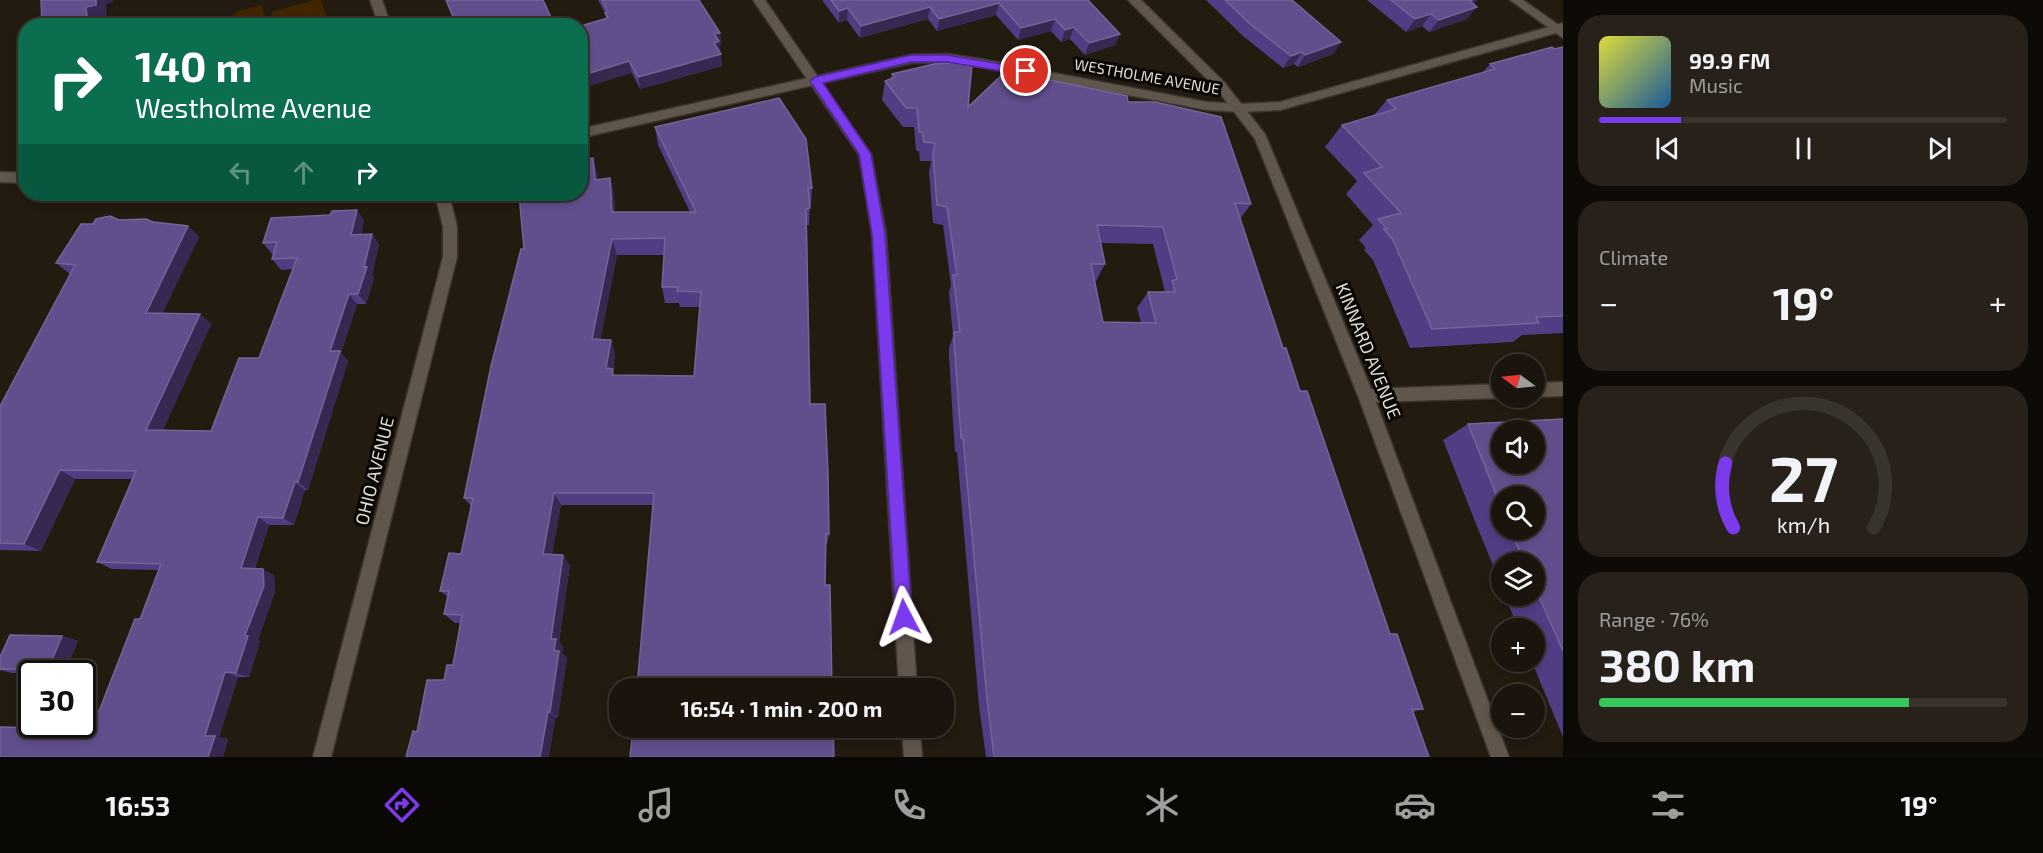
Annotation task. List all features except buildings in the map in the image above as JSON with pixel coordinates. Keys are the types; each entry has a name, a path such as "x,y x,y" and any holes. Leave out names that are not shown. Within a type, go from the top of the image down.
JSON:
{"street":[{"path":"376,0 382,18"},
{"path":"759,0 865,154 879,234 907,678"},
{"name":"KINNARD AVENUE","path":"1134,0 1240,108 1261,137 1366,396 1500,757"},
{"path":"1516,0 1561,30"},
{"name":"WESTHOLME AVENUE","path":"588,132 911,59 947,58 981,63 1207,106 1240,108 1280,106 1561,30"},
{"path":"0,177 18,178"},
{"name":"OHIO AVENUE","path":"322,757 450,258 450,226 444,201"},
{"path":"1545,390 1563,389"},
{"path":"1366,396 1491,391"},
{"path":"912,738 913,757"}],"shaded area":[{"path":"321,0 327,18 272,18 271,12"},
{"path":"262,5 265,18 226,18 238,11"}],"route":[{"path":"904,617 879,234 865,154 815,81 911,59 947,58 1026,71"}]}
